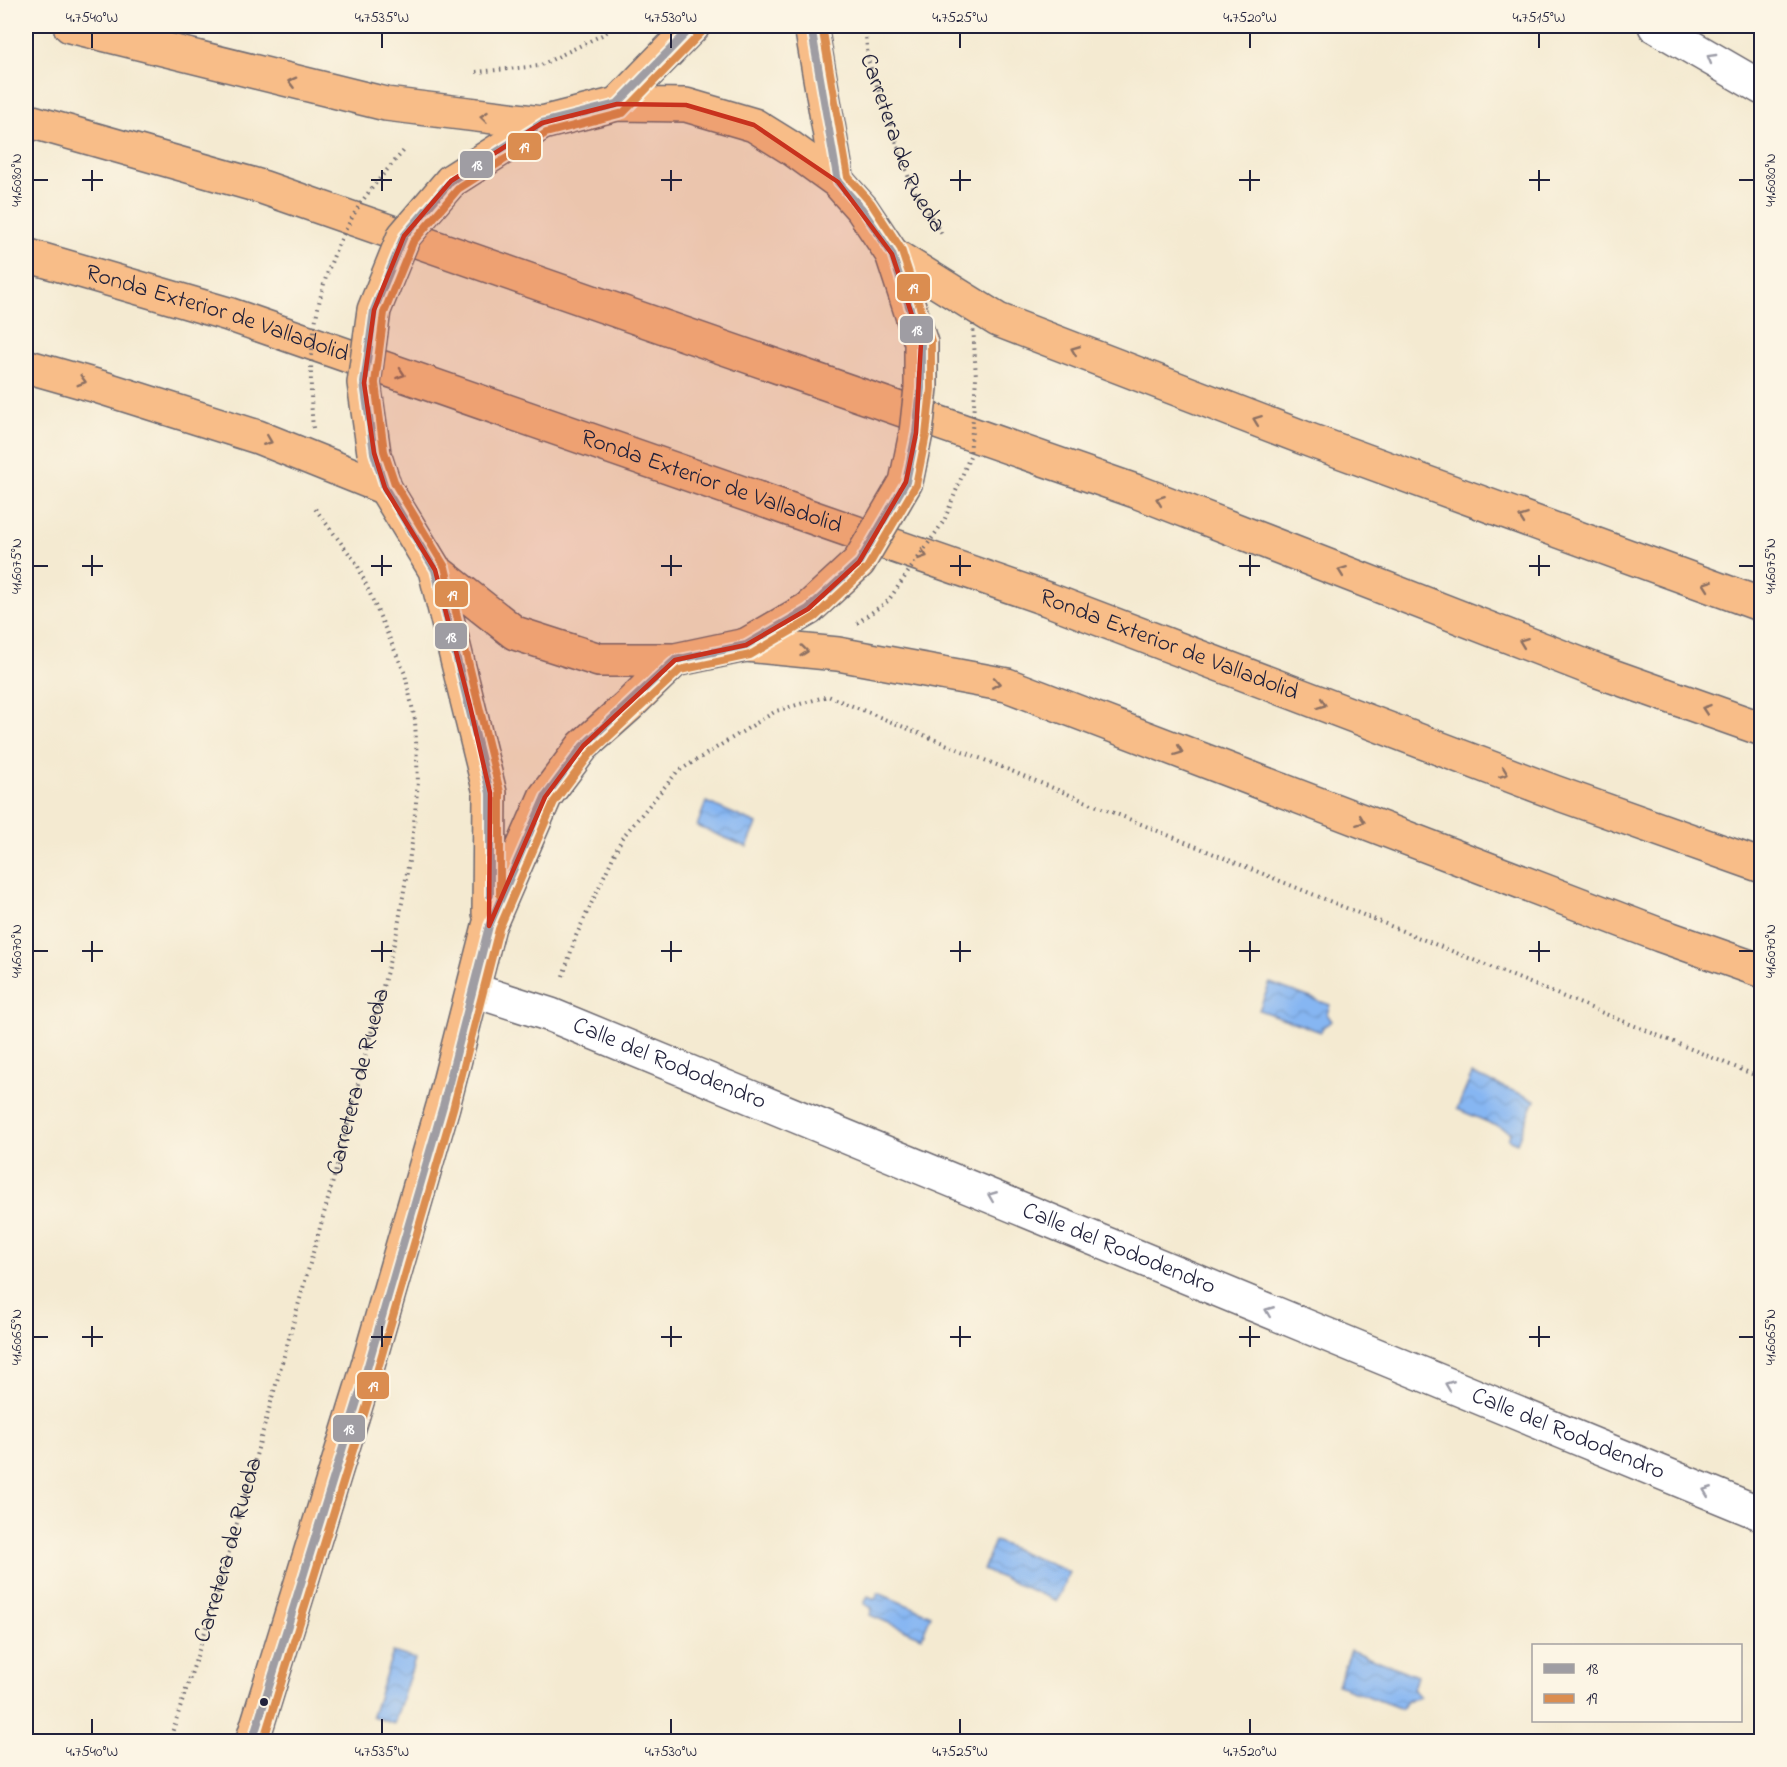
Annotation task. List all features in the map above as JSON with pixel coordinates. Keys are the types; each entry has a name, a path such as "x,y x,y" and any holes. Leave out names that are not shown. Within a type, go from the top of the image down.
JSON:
{"main road":[{"path":"70,26 386,104 542,123"},
{"path":"617,104 693,26"},
{"path":"811,26 838,182"},
{"path":"489,926 490,793 435,570 385,488 374,453 364,383 374,310 404,236 450,181 542,123 617,104 686,105 754,124 838,182 861,209 892,254 921,343 921,388 916,433 906,482 859,562 808,609 746,645"},
{"path":"26,120 262,187 1138,492 1598,671 1761,729"},
{"path":"892,254 971,313 998,320 1145,378 1761,605"},
{"name":"Ronda Exterior de Valladolid","path":"26,255 228,314 1025,591 1554,792 1761,866"},
{"path":"26,366 258,437 312,443 385,488"},
{"path":"435,570 515,633 599,660 675,660 746,645 838,654 1007,685 1649,931 1761,971"},
{"path":"252,1742 364,1379 443,1106 489,926 545,797 583,746 675,660"}],"street":[{"path":"1655,26 1761,88"},
{"name":"Calle del Rododendro","path":"473,990 551,1014 1761,1514"}],"path":[{"name":"Carretera de Rueda","path":"865,26 868,60 912,187 950,246 971,313"},
{"name":"Carretera de Rueda","path":"169,1742 216,1598 332,1185 397,932 412,843 418,782 416,730 405,674 357,564 309,501 312,443 310,352 316,314 326,277 340,242 358,208 406,148"},
{"path":"551,1014 576,936 622,838 677,772 776,711 828,696 1761,1078"}],"highlighted area":[{"path":"617,104 686,105 754,125 838,182 892,254 921,343 916,433 906,482 859,562 808,609 746,645 675,660 583,746 545,797 489,926 490,793 470,706 435,570 385,488 374,453 364,383 374,310 404,236 451,181 542,123"}],"water":[{"path":"706,802 757,824 747,847 697,826"},
{"path":"1270,983 1330,1005 1327,1014 1332,1021 1323,1027 1321,1032 1259,1010"},
{"path":"1472,1074 1535,1100 1517,1143 1508,1139 1511,1132 1457,1109"},
{"path":"995,1541 1069,1572 1057,1601 983,1570"},
{"path":"878,1593 931,1615 922,1637 870,1615 872,1608 864,1604 868,1596 875,1599"},
{"path":"1351,1650 1417,1676 1413,1689 1420,1697 1406,1701 1402,1709 1338,1685"},
{"path":"393,1652 415,1659 394,1724 372,1716"}],"transit line":[{"name":"18","path":"490,895 490,793 435,570 385,488 374,453 364,383 374,310 404,236 451,181 542,123 617,104 693,26"},
{"name":"18","path":"252,1742 364,1379 443,1106 489,926 545,797 583,746 675,660 746,645 808,609 859,562 906,482 916,433 921,388 921,343 892,254 862,209 838,182 811,26"},
{"name":"19","path":"263,1742 374,1382 453,1109 499,929 554,802 591,753 680,670 750,655 815,617 867,568 916,485 926,435 931,389 931,341 901,249 871,203 848,177 822,26"},
{"name":"19","path":"500,895 500,792 445,567 395,484 384,451 375,383 384,313 413,242 458,189 546,133 623,113 701,33"}]}
